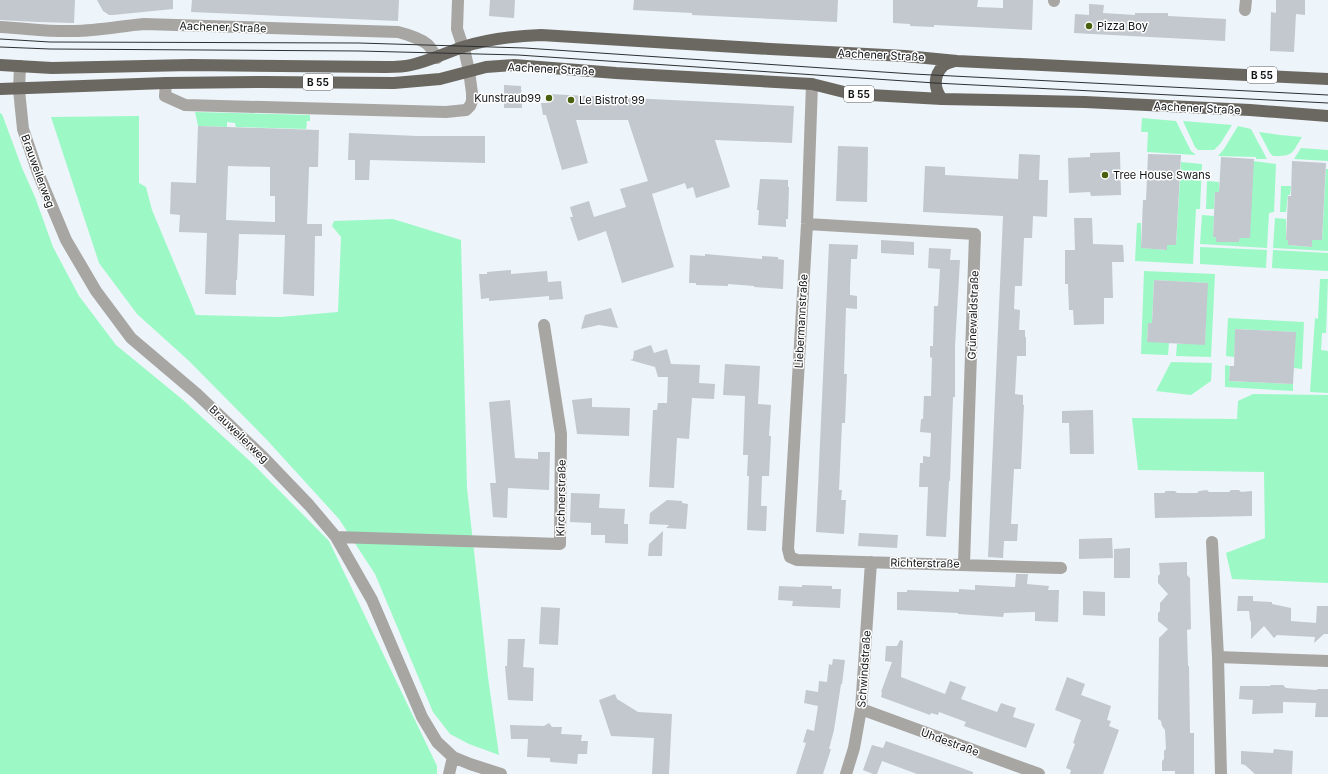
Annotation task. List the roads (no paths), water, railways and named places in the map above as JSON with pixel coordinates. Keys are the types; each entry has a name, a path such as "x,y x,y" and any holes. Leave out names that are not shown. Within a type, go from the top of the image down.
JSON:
{"main road":[{"name":"Aachener Straße","path":"0,65 52,68 191,65 386,68 410,65 437,58 463,47 489,41 521,36 541,35 905,56 957,61 1328,79"},
{"path":"942,99 936,86 937,75 944,65 957,61"},
{"name":"Aachener Straße","path":"0,90 166,83 394,83 440,79 486,67 514,65 616,73 812,84 852,94 942,99 1085,102 1250,110 1328,116"}],"street":[{"path":"166,83 165,96 184,105 466,110 470,106 472,93 469,71 457,29 458,0"},
{"name":"Aachener Straße","path":"0,27 71,31 144,24 398,32 406,34 427,44 437,58"},
{"name":"Brauweilerweg","path":"20,66 19,90 23,129 38,173 66,240 96,292 131,338 197,394 262,456 309,505 336,537 372,600 422,717 437,742 453,757 501,774"},
{"name":"Liebermannstraße","path":"790,557 788,549 807,224 812,84"},
{"name":"Grünewaldstraße","path":"807,224 975,234 964,564"},
{"name":"Kirchnerstraße","path":"336,537 560,544 561,434 544,325"},
{"path":"1212,542 1218,657 1221,774"},
{"name":"Richterstraße","path":"790,557 797,560 1061,568"},
{"name":"Schwindstraße","path":"846,774 854,748 861,709 871,562"},
{"path":"1218,657 1328,661"},
{"name":"Uhdestraße","path":"861,709 1039,774"},
{"path":"449,774 453,757"}],"tram line":[{"path":"0,39 50,42 359,43 525,48 913,74 1328,95"},
{"path":"0,47 50,49 359,51 518,55 935,83 1328,103"}],"place":[{"name":"Pizza Boy","path":"1089,26"},
{"name":"Kunstraub99","path":"549,98"},
{"name":"Le Bistrot 99","path":"571,100"},
{"name":"Tree House Swans","path":"1105,175"}]}
